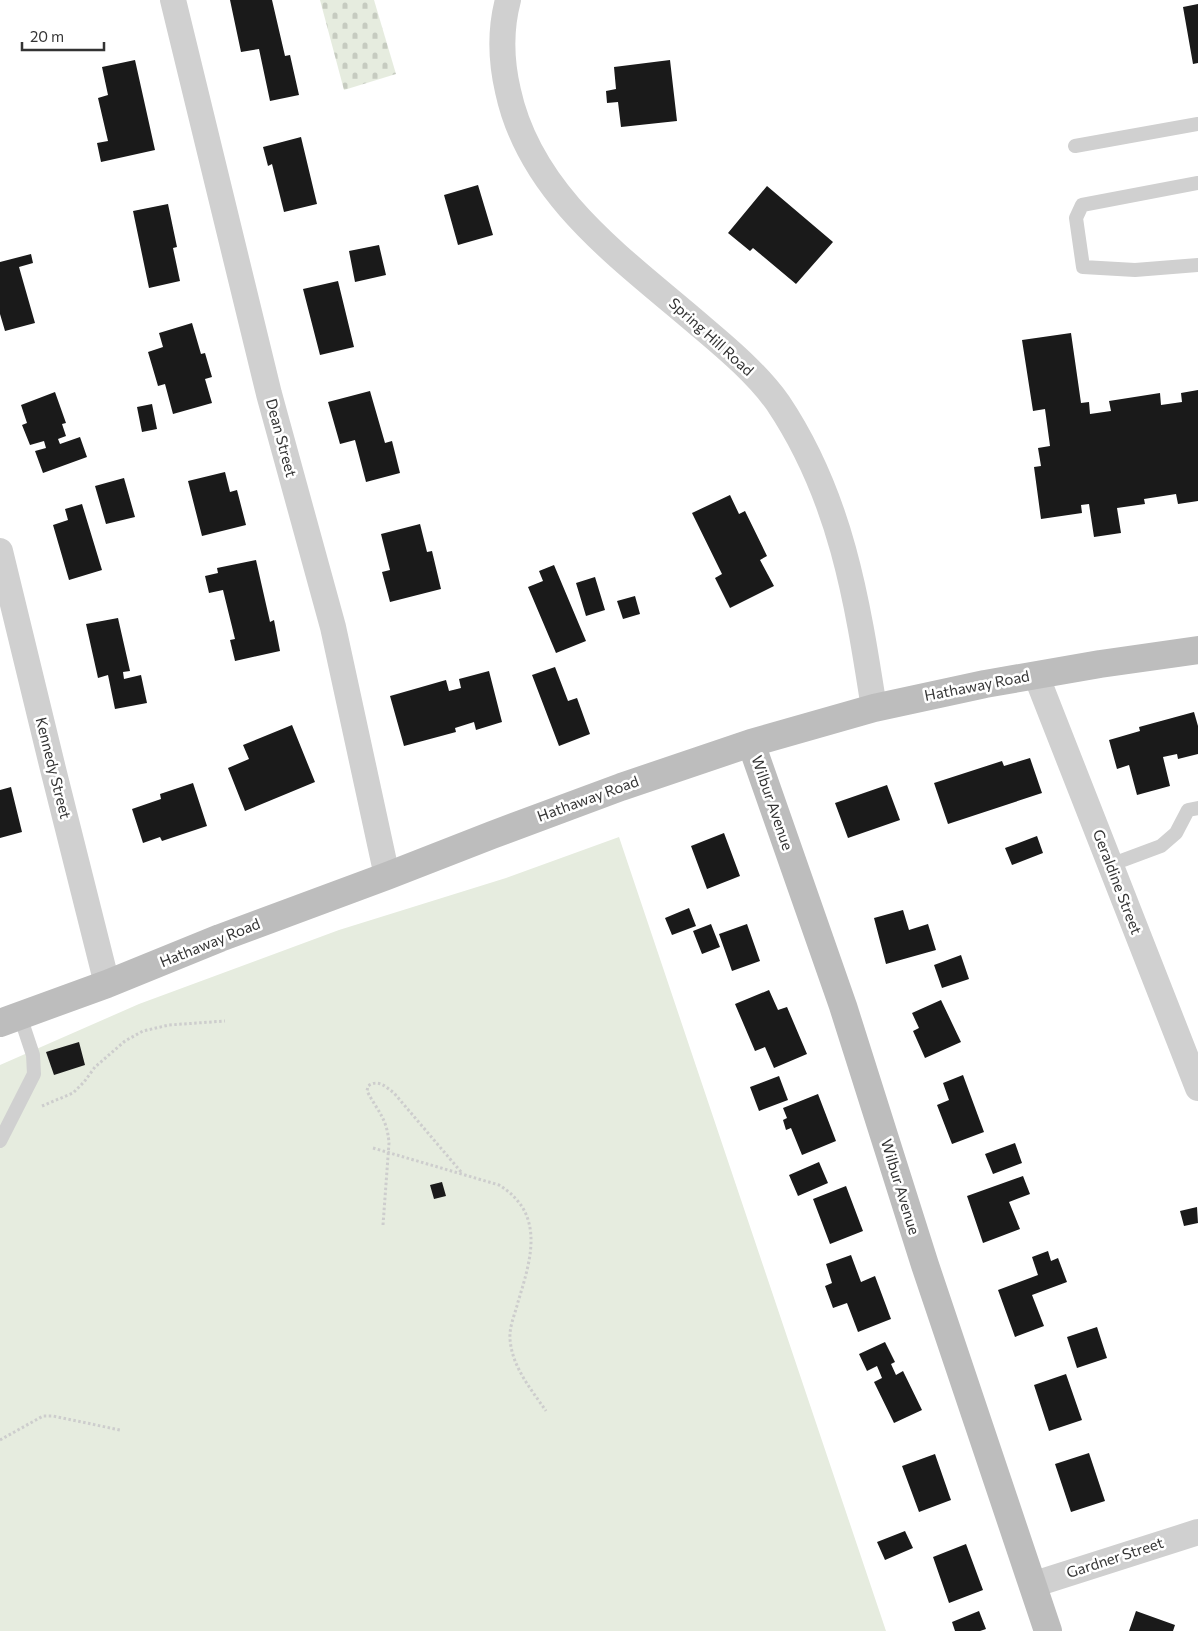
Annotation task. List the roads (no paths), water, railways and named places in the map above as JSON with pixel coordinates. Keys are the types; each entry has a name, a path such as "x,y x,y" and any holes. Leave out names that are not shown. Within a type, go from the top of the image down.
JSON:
{"main road":[{"name":"Hathaway Road","path":"10,1020 535,819 751,743 874,708 976,686 1198,650"},
{"name":"Wilbur Avenue","path":"751,743 843,1006 924,1265 1048,1631"}],"street":[{"name":"Dean Street","path":"173,0 269,394 333,627 387,876"},
{"name":"Spring Hill Road","path":"508,0 502,26 505,76 517,124 539,168 555,190 592,232 716,338 748,368 776,401 810,459 841,536 862,633 874,708"},
{"name":"Kennedy Street","path":"0,551 107,984"},
{"name":"Geraldine Street","path":"1036,675 1198,1088"},
{"name":"Gardner Street","path":"1032,1585 1198,1532"}],"lane":[{"path":"1075,146 1198,124"},
{"path":"1198,183 1082,204 1076,218 1083,267 1136,270 1198,265"},
{"path":"1110,865 1161,846 1176,833 1188,810 1198,808"},
{"path":"0,1141 34,1074 33,1055 10,1020"}]}
